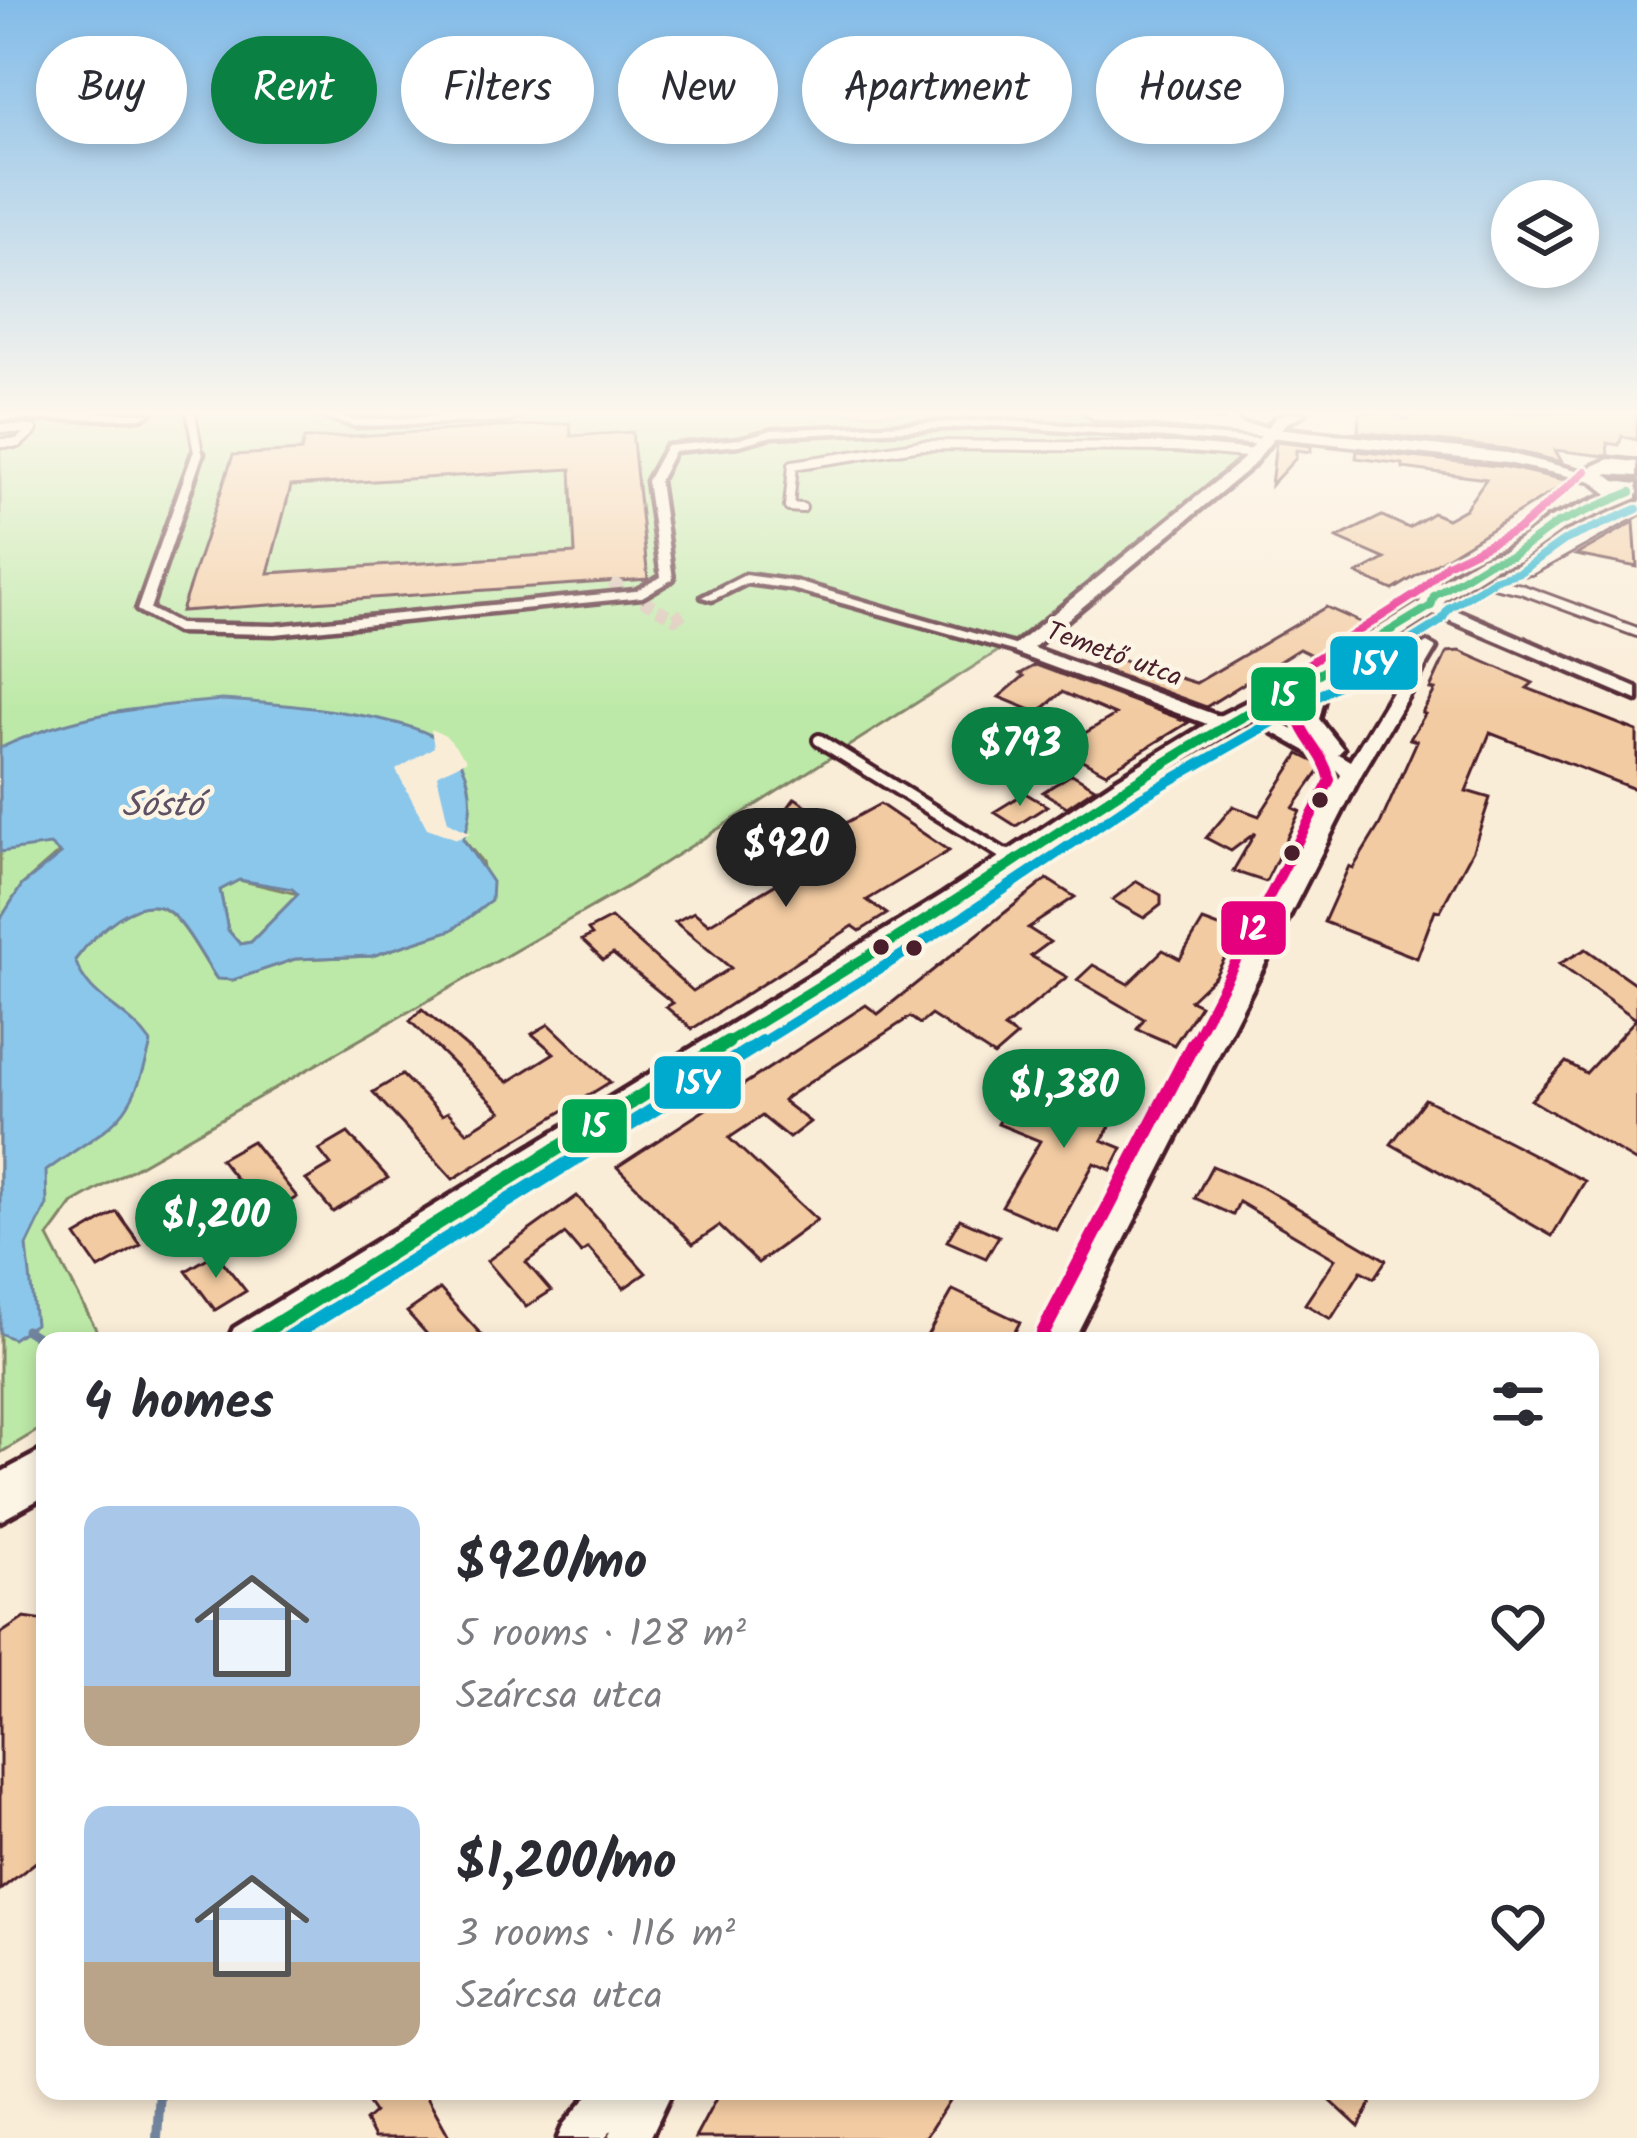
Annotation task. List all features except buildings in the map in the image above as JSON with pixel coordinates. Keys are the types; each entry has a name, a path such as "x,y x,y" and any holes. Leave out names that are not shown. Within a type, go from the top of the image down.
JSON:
{"main road":[{"path":"263,1332 1239,717 1321,674 1431,606 1454,602 1505,575 1565,513"},
{"path":"1556,524 1577,513"},
{"path":"0,1499 36,1476"}],"street":[{"path":"176,513 143,610 176,628 275,630 638,594 667,579 658,513"},
{"name":"Temető utca","path":"1181,513 1021,650 1214,720 1239,717 1340,762 1351,775"},
{"path":"708,597 745,579 793,585 1021,650"},
{"path":"1431,606 1637,694"},
{"path":"1064,1332 1351,775 1427,648"},
{"path":"1321,674 1310,719 1318,734 1346,759 1351,775"},
{"path":"578,2138 612,2100"},
{"path":"629,2138 648,2100"}],"lane":[{"path":"1505,575 1532,569 1599,513"},
{"path":"1505,575 1637,632"},
{"path":"819,740 1003,854 1019,857"}],"green space":[{"path":"0,513 1175,513 1014,641 625,888 72,1204 48,1237 97,1332 36,1332 36,1431 0,1453 0,1002 84,986 75,960 118,918 146,906 171,914 216,978 233,980 295,959 372,956 452,930 490,901 482,862 463,839 61,851 22,885 0,920"},
{"path":"239,880 298,894 251,942 240,944 228,930 220,890"}],"water":[{"name":"Sóstó","path":"222,700 335,711 396,723 440,740 465,771 470,812 463,839 492,882 491,901 452,930 372,956 295,959 233,980 217,979 190,936 160,907 132,910 105,928 75,960 89,985 151,1043 126,1108 103,1132 46,1171 47,1205 27,1246 35,1324 13,1339 0,1333 0,920 22,885 61,854 50,845 0,852 0,748 82,719","holes":["239,880 298,894 251,942 240,944 228,930 220,890"]}],"pier":[{"path":"431,729 447,737 467,760 437,775 448,822 470,833 457,839 427,828 396,770 434,747"}],"waterway":[{"path":"26,1330 36,1336"},
{"path":"157,2138 159,2100"}],"tunnel":[{"path":"611,582 675,619 686,611"}],"transit line":[{"name":"12","path":"1044,1332 1330,780 1327,765 1298,726 1298,692 1306,665 1418,593 1447,564 1519,529 1538,513"},
{"name":"15","path":"263,1332 953,902 1128,784 1231,721 1321,675 1431,606 1434,596 1489,562 1512,556 1556,524 1582,513"},
{"name":"15Y","path":"297,1332 963,917 1138,799 1240,737 1331,690 1441,621 1449,608 1496,579 1520,572 1565,540 1628,513"}]}
